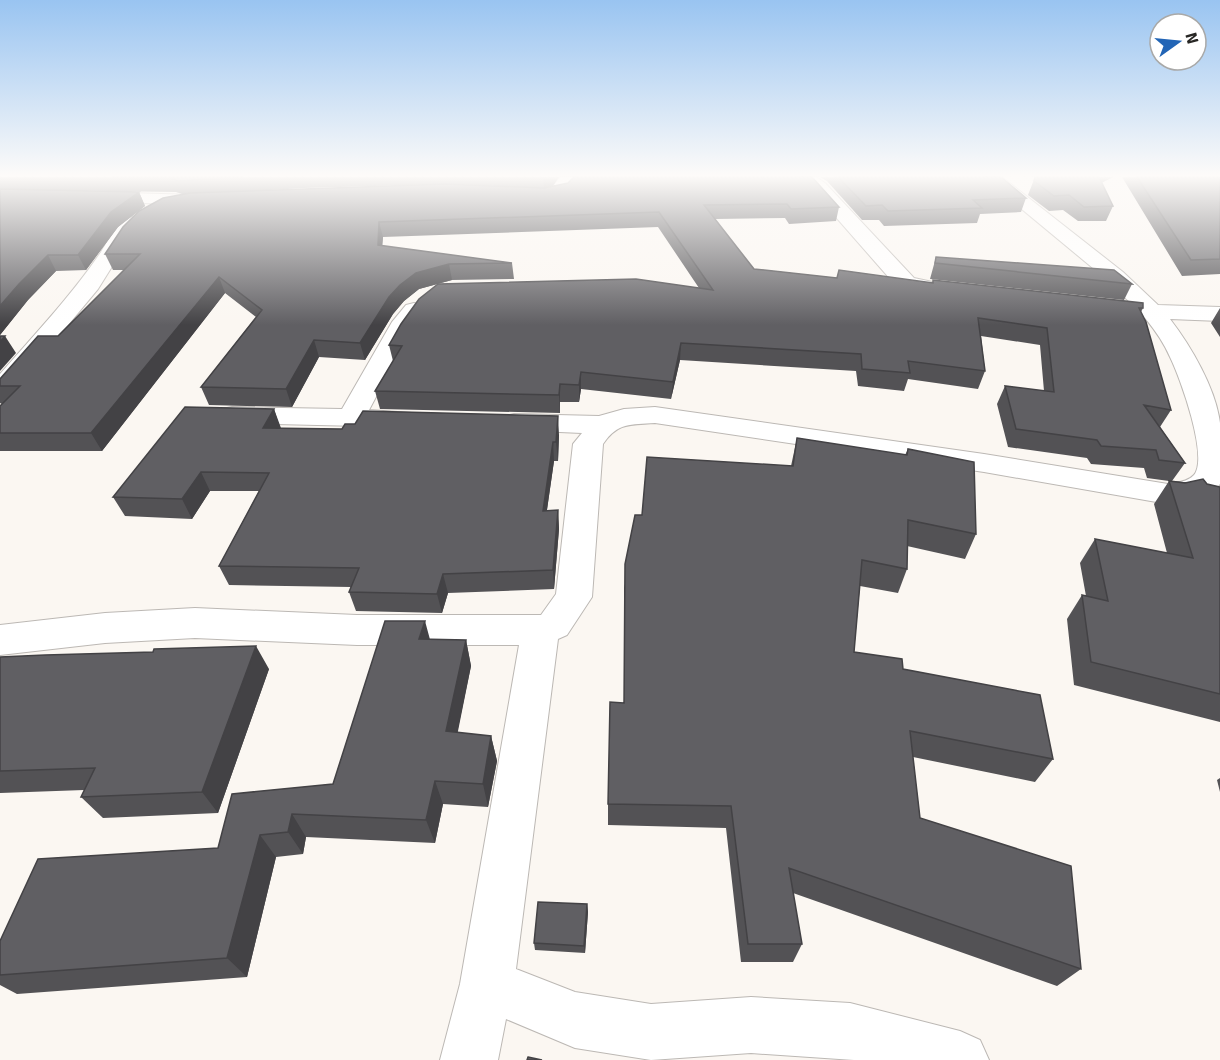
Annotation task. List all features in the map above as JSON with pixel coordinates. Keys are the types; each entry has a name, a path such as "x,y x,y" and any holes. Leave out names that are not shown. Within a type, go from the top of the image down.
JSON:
{"street":[{"path":"0,390 90,284 120,238 131,226"},
{"path":"855,226 906,283 920,288 964,293"},
{"path":"483,421 602,425 624,417 655,416 984,463 1168,494 1193,491 1209,478 1214,457 1210,394 1152,312 1117,278 1053,226"},
{"path":"351,417 404,322 428,296"},
{"path":"1116,309 1220,314"},
{"path":"201,415 423,419"},
{"path":"0,640 105,628 195,623 357,630 540,630 554,625 574,597 588,444 602,425"},
{"path":"469,1060 487,984 540,630"},
{"path":"487,984 575,1020 651,1032 750,1025 850,1031 960,1060"}],"building":[{"path":"0,226 100,226 78,255 48,255 0,306"},
{"path":"379,226 378,245 512,263 449,264 416,273 389,297 360,343 314,340 286,389 201,387 262,310 219,277 91,433 0,433 0,406 20,386 0,386 0,379 38,336 58,336 140,254 105,254 123,227"},
{"path":"669,226 721,226 754,269 837,278 839,270 933,283 933,280 1143,303 1143,308 1139,308 1146,322 1171,410 1144,405 1185,463 1159,460 1156,450 1101,446 1097,440 1016,429 1005,386 1054,392 1047,328 978,318 985,371 908,361 910,373 862,369 861,354 681,343 673,382 581,372 579,385 560,384 559,395 375,391 402,346 389,345 401,324 419,299 438,284 636,279 713,290"},
{"path":"1169,226 1220,226 1220,259 1191,260"},
{"path":"936,257 1114,270 1132,284 935,263"},
{"path":"185,407 274,409 263,428 342,429 345,424 355,424 363,411 558,416 556,442 553,442 543,511 558,510 553,570 443,574 437,594 349,592 359,568 219,566 269,473 201,472 182,499 113,497"},
{"path":"797,438 907,455 908,449 974,462 976,534 908,520 907,569 862,560 854,652 902,659 903,669 1040,695 1053,759 910,731 920,818 1071,866 1081,969 789,868 802,944 748,944 731,806 608,804 610,702 624,703 625,564 635,515 642,515 647,457 793,466"},
{"path":"1203,479 1207,484 1220,487 1220,694 1091,662 1082,595 1108,601 1095,539 1193,558 1169,481 1185,483"},
{"path":"385,621 425,621 419,639 466,640 446,731 491,736 483,784 435,781 426,820 292,814 288,832 260,835 227,958 0,975 0,941 38,859 218,848 232,794 333,784"},
{"path":"256,646 202,792 81,797 95,768 0,771 0,657"},
{"path":"538,902 587,904 584,946 534,943"}]}
